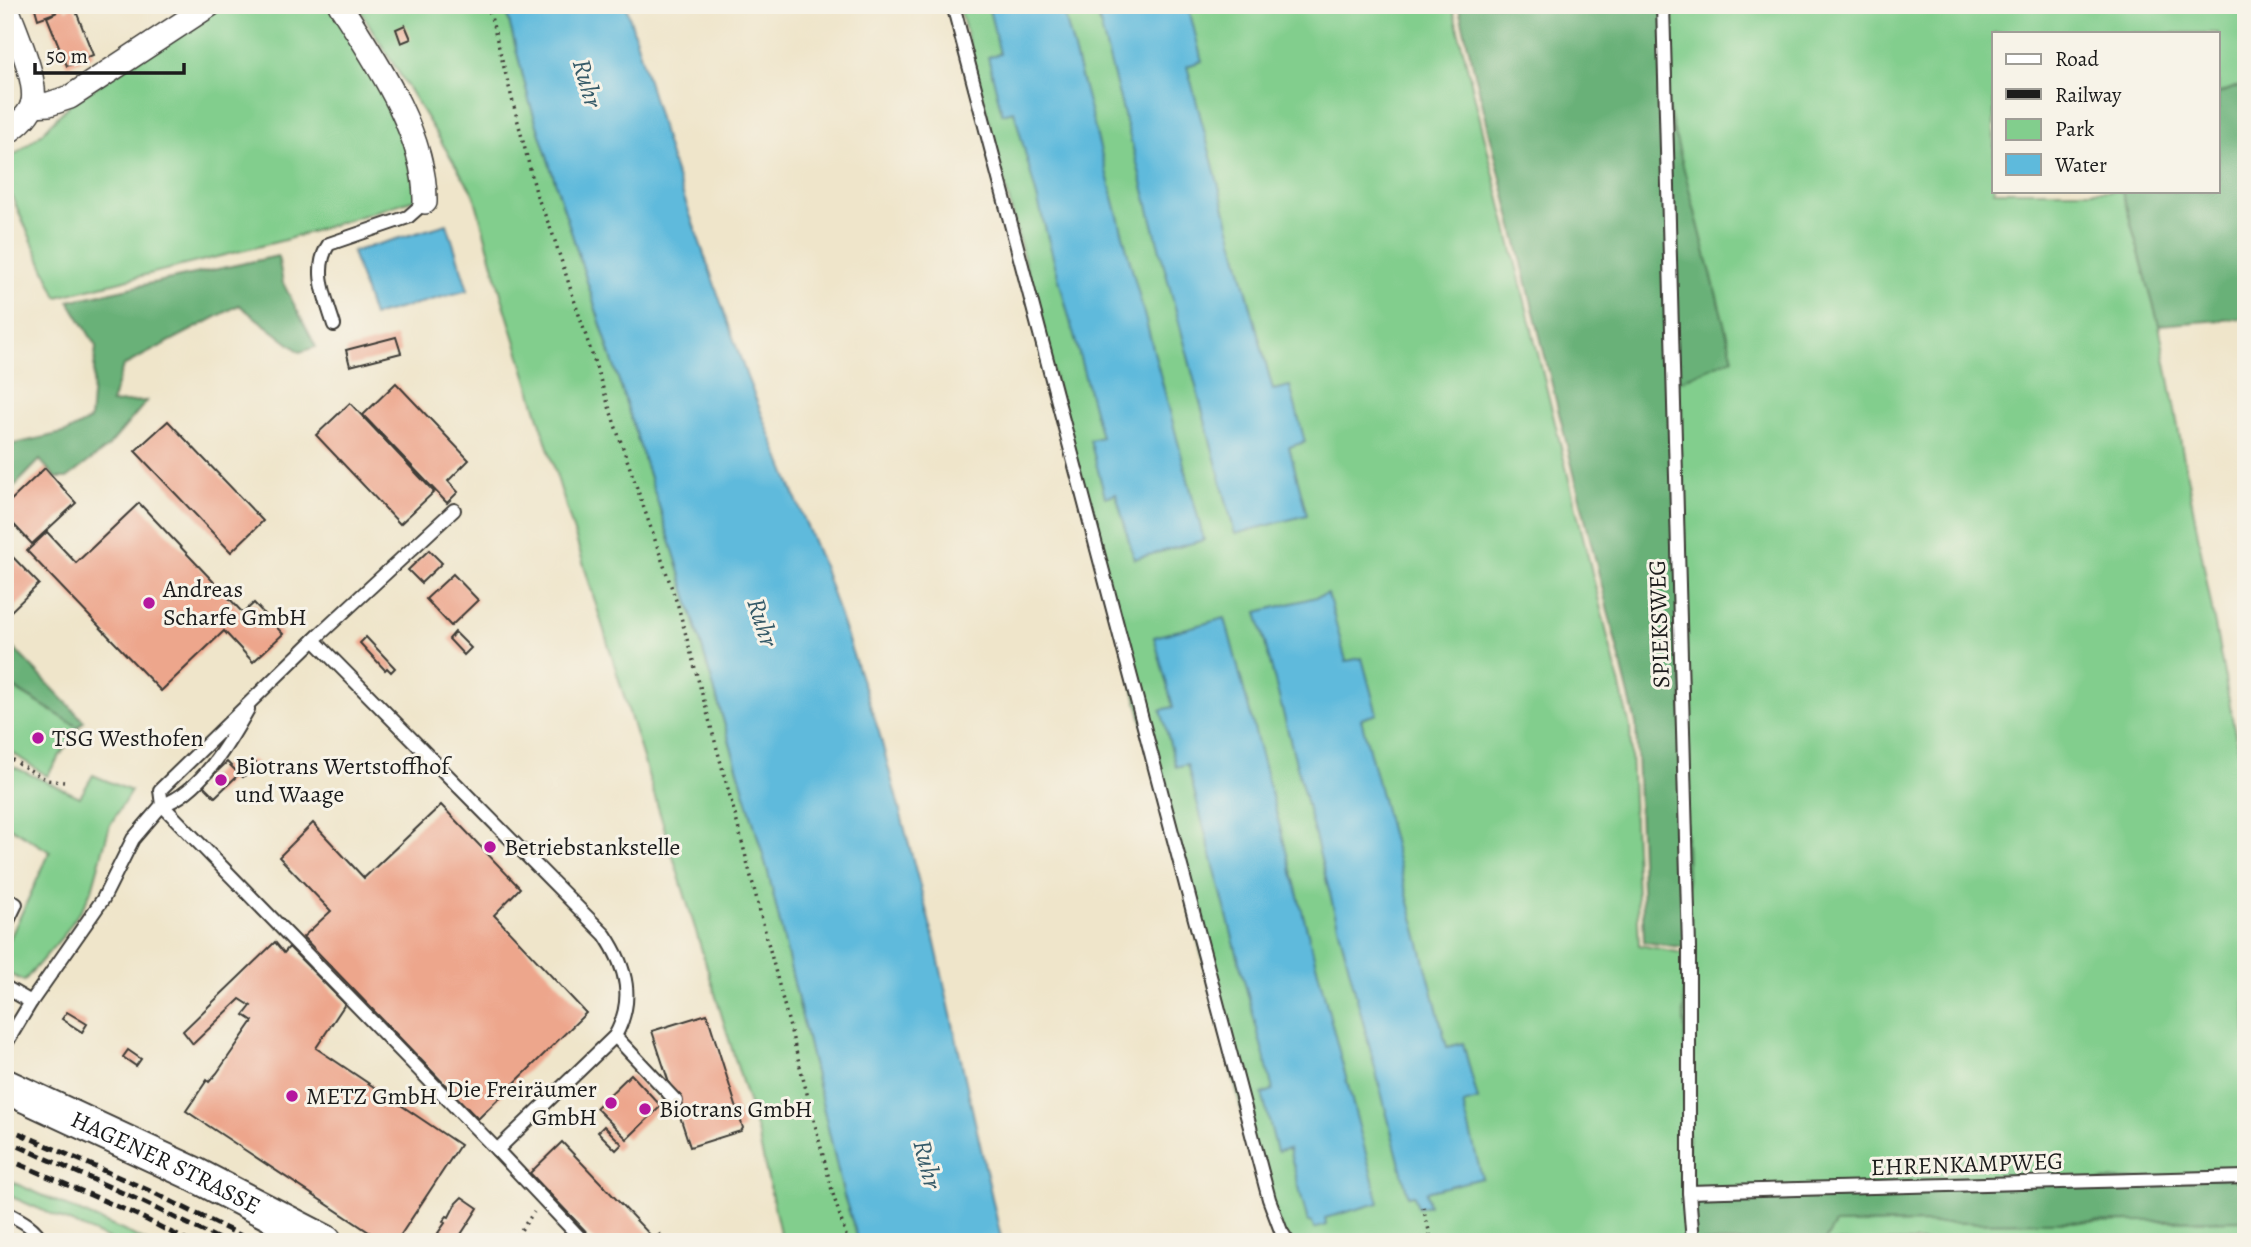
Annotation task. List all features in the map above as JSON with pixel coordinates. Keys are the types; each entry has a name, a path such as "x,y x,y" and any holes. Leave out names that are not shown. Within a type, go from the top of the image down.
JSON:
{"main road":[{"name":"HAGENER STRASSE","path":"5,1086 191,1172 325,1242"}],"street":[{"path":"5,134 32,106 33,92 29,72 6,5"},
{"path":"32,106 70,97 211,5"},
{"path":"340,5 395,96 417,150 425,181 425,202"}],"lane":[{"path":"953,5 1269,1199 1288,1242"},
{"name":"SPIEKSWEG","path":"1663,5 1689,948 1689,1192 1693,1242"},
{"path":"334,325 320,280 324,251 329,244 408,217 425,202"},
{"path":"454,510 314,640 160,790 162,806 584,1242"},
{"path":"314,640 606,935 620,957 626,979 625,1019 615,1036 497,1150"},
{"path":"5,1045 103,899 133,839 162,806 175,801 178,791 217,752 256,696"},
{"path":"217,752 225,726"},
{"path":"5,898 16,904 5,927"},
{"path":"5,987 32,1002"},
{"path":"615,1036 676,1101"},
{"name":"EHRENKAMPWEG","path":"1689,1192 2246,1177"},
{"path":"5,1212 21,1220 39,1235 42,1242"}],"path":[{"path":"488,5 537,195 552,232 678,606 848,1242"},
{"path":"5,751 11,754 9,758 44,778 64,782"},
{"path":"516,1242 516,1237 543,1198"},
{"path":"1423,1207 1432,1242"}],"green space":[{"path":"221,5 333,5 400,126 418,198 285,240 57,297 5,181 5,162 40,135 70,104"},
{"path":"357,5 505,5 529,100 676,559 768,872 844,1196 859,1242 782,1242 757,1131 501,294 474,195"},
{"path":"959,5 1452,5 1630,727 1639,945 1683,953 1687,1242 1275,1242"},
{"path":"1458,5 1663,5 1666,100 1733,358 1673,384 1689,948 1644,942 1636,724"},
{"path":"1663,5 2246,5 2246,83 2220,93 2220,32 1992,32 1992,192 2122,192 2159,325 2246,792 2246,1177 1689,1192"},
{"path":"2246,83 2246,318 2159,325 2122,192 2220,192 2220,93"},
{"path":"278,256 283,283 316,347 300,352 239,305 123,366 111,403 147,401 108,447 67,478 56,478 40,460 5,496 5,446 67,432 90,420 96,346 69,301"},
{"path":"5,639 84,721 78,727 5,682"},
{"name":"TSG Westhofen","path":"5,683 78,727 47,776 5,748"},
{"path":"5,763 80,797 93,775 131,791 110,825 86,902 63,936 24,981 5,972 5,949 50,852 5,824"},
{"path":"2246,1177 2246,1220 1835,1224 1824,1242 1693,1242 1689,1192"},
{"path":"5,1179 147,1242 115,1242 5,1194"},
{"path":"2246,1220 2246,1242 1824,1242 1835,1224"}],"water":[{"name":"Ruhr","path":"505,5 626,5 672,163 747,377 823,566 879,732 934,939 1002,1242 859,1242 844,1196 768,872 676,559 529,100"},
{"path":"988,5 1062,5 1204,540 1134,559 1116,494 1105,497 1090,440 1101,437 1014,111 1002,114 988,57 1000,54"},
{"path":"1095,5 1188,5 1202,61 1187,66 1273,390 1290,386 1305,442 1289,447 1307,515 1235,534"},
{"path":"447,224 468,290 373,316 352,252"},
{"path":"1328,594 1346,661 1362,658 1377,714 1361,719 1447,1047 1463,1043 1478,1100 1463,1104 1482,1178 1426,1192 1429,1205 1418,1208 1414,1195 1408,1196 1257,612"},
{"path":"1225,618 1379,1203 1325,1218 1326,1225 1314,1229 1312,1222 1308,1222 1289,1149 1277,1151 1262,1094 1273,1090 1187,764 1176,767 1161,710 1173,707 1154,637"}],"building":[{"path":"34,5 64,5 65,10 74,6 93,55 67,66 47,17 57,12 38,19"},
{"path":"405,25 411,39 401,43 396,29"},
{"path":"396,337 401,353 350,366 346,350"},
{"path":"396,383 469,460 448,481 458,492 447,503 363,415"},
{"path":"350,403 434,492 400,524 316,435"},
{"path":"168,421 263,521 231,552 135,451"},
{"path":"45,468 76,503 32,544 5,515 5,506"},
{"path":"139,503 243,613 254,603 283,634 253,662 224,631 161,691 27,551 47,532 76,563"},
{"path":"5,549 39,584 5,617"},
{"path":"429,550 442,563 421,583 408,570"},
{"path":"453,574 478,600 451,626 426,599"},
{"path":"455,632 471,648 464,655 449,639"},
{"path":"366,637 395,668 391,672 387,668 385,670 360,643"},
{"path":"252,759 257,764 243,777 238,772"},
{"name":"Biotrans Wertstoffhof und Waage","path":"227,762 239,774 215,797 203,785"},
{"path":"441,805 520,888 494,915 586,1013 478,1119 303,937 331,911 279,857 313,823 364,878"},
{"name":"METZ GmbH","path":"275,942 284,953 289,947 345,1004 316,1048 460,1145 396,1242 384,1242 186,1111 207,1080 209,1082 217,1073 253,1021 244,1015 251,1006 240,999 193,1044 183,1031"},
{"path":"67,1012 87,1024 82,1032 62,1019"},
{"path":"707,1014 743,1128 741,1131 690,1147 652,1031"},
{"path":"128,1050 141,1059 136,1066 123,1057"},
{"path":"631,1074 661,1106 627,1139 596,1108"},
{"path":"604,1126 622,1144 616,1150 598,1132"},
{"path":"562,1142 654,1239 660,1234 667,1242 596,1242 530,1173"},
{"path":"462,1197 478,1208 456,1242 452,1242 438,1233 445,1223 443,1221 449,1217"}],"railway":[{"path":"5,1127 150,1191 254,1242"},
{"path":"5,1140 225,1242"},
{"path":"5,1158 137,1215 190,1242"}],"place":[{"name":"Andreas Scharfe GmbH","path":"149,603"},
{"name":"TSG Westhofen","path":"38,738"},
{"name":"Biotrans Wertstoffhof und Waage","path":"221,780"},
{"name":"Betriebstankstelle","path":"490,847"},
{"name":"METZ GmbH","path":"292,1096"},
{"name":"Die Freiräumer GmbH","path":"611,1103"},
{"name":"Biotrans GmbH","path":"645,1109"}]}
